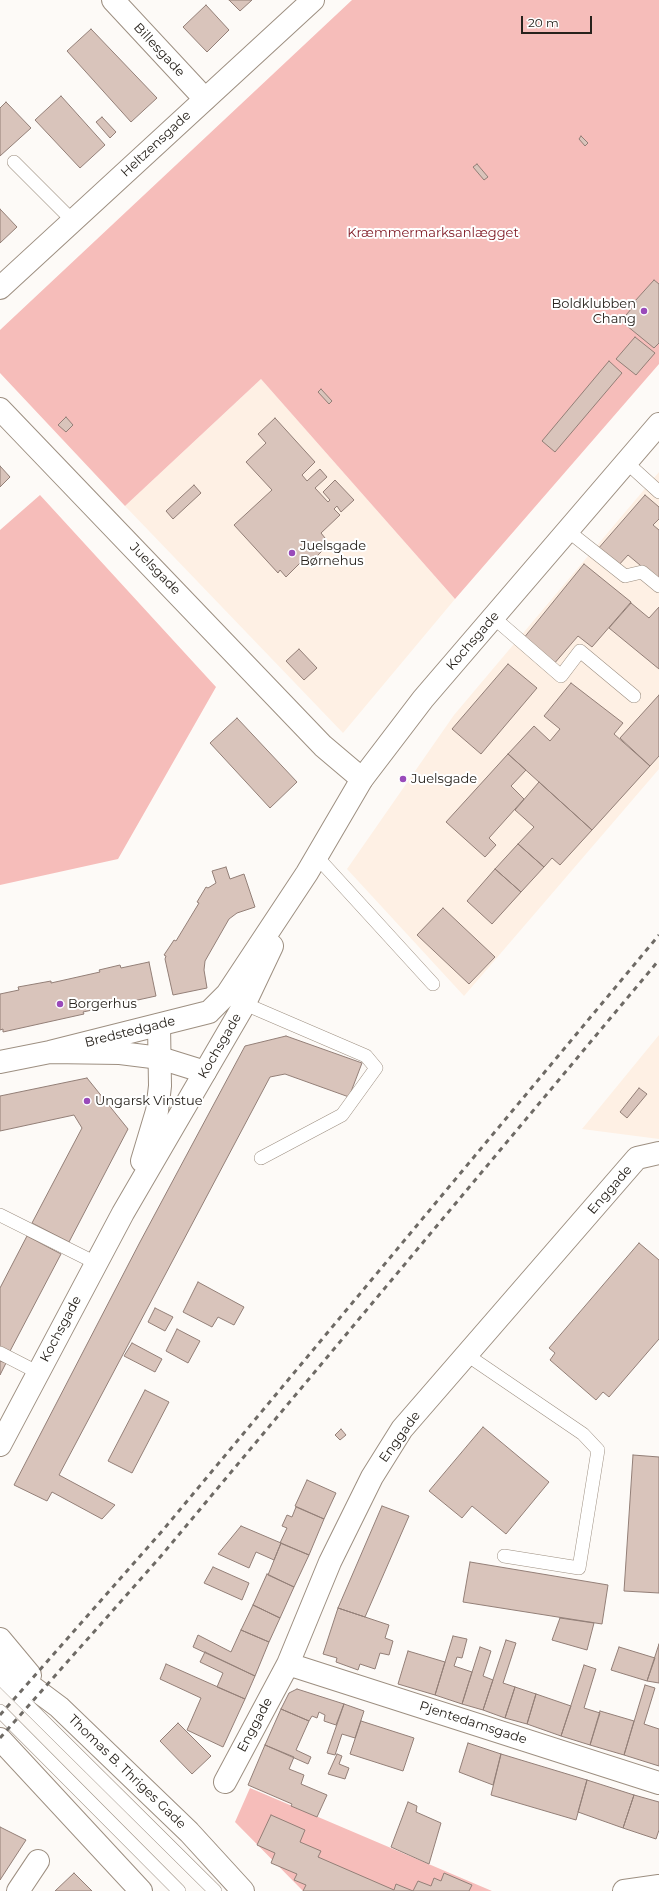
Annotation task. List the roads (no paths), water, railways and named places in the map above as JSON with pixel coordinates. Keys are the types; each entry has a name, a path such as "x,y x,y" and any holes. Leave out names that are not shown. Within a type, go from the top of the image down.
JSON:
{"street":[{"name":"Billesgade","path":"113,0 205,99"},
{"name":"Heltzensgade","path":"0,288 313,0"},
{"name":"Juelsgade","path":"0,409 323,746 362,779"},
{"name":"Kochsgade","path":"0,1445 37,1372 122,1213 227,1034 236,999 362,779 423,699 659,424"},
{"name":"Kochsgade","path":"209,1012 236,999"},
{"name":"Bredstedgade","path":"0,1062 50,1052 209,1012"},
{"path":"209,1012 227,1034"},
{"name":"Kochsgade","path":"122,1213 150,1139 157,1111 160,1086 159,1025"},
{"name":"Bredstedgade","path":"50,1052 120,1053 160,1058 205,1072"},
{"name":"Enggade","path":"225,1782 288,1664 330,1562 372,1477 402,1429 637,1158 659,1153"},
{"path":"0,1639 59,1707"},
{"name":"Thomas B. Thriges Gade","path":"0,1663 59,1707 189,1832 243,1891"},
{"name":"Pjentedamsgade","path":"288,1664 659,1783"},
{"path":"0,1738 141,1890"},
{"path":"18,1891 38,1861"},
{"path":"624,1891 659,1886"}],"lane":[{"path":"14,162 73,221"},
{"path":"626,462 659,492"},
{"path":"568,531 625,576 642,572 659,586"},
{"path":"493,617 561,676 580,651 634,696"},
{"path":"312,865 433,984"},
{"path":"236,999 366,1056 376,1068 342,1115 261,1158"},
{"path":"0,1215 96,1263"},
{"path":"0,1353 37,1372"},
{"path":"466,1355 583,1434 598,1450 579,1568 504,1556"},
{"path":"0,1678 215,1891"},
{"path":"0,1711 179,1891"}],"railway":[{"path":"0,1715 163,1530 659,935"},
{"path":"0,1738 161,1556 659,960"}],"place":[{"name":"Boldklubben Chang","path":"644,311"},
{"name":"Juelsgade Børnehus","path":"292,553"},
{"name":"Juelsgade","path":"403,779"},
{"name":"Borgerhus","path":"60,1004"},
{"name":"Ungarsk Vinstue","path":"87,1101"}],"park label":[{"name":"Kræmmermarksanlægget","path":"433,233"}]}
